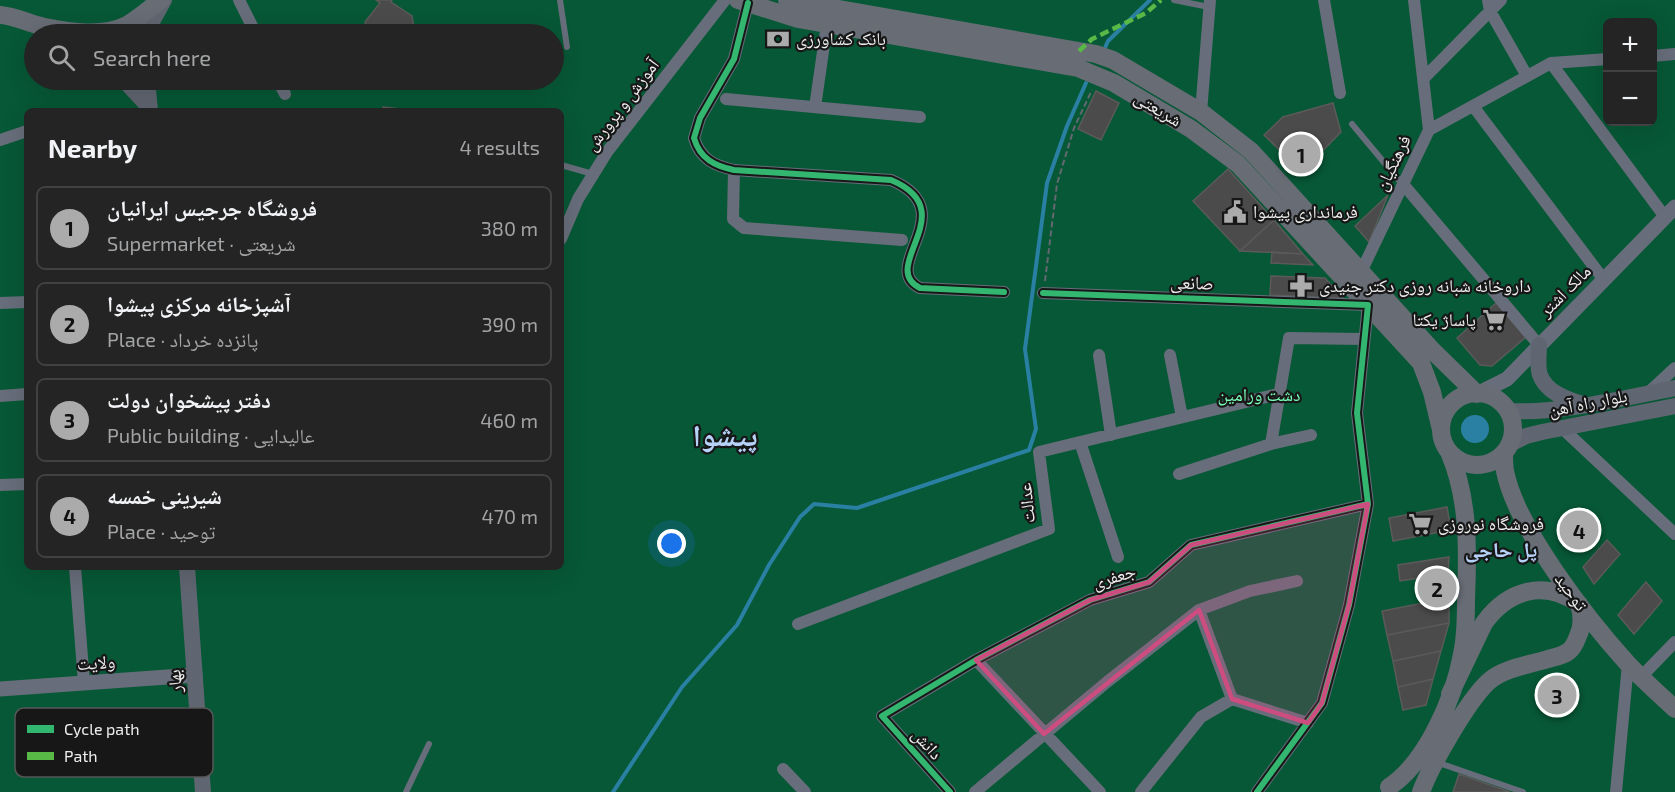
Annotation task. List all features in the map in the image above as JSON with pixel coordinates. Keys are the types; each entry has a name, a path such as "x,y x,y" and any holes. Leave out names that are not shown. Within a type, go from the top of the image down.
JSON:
{"main road":[{"path":"128,24 162,0"},
{"path":"152,24 162,0"},
{"name":"شریعتی","path":"787,0 798,4 1105,57 1201,112 1251,151 1433,351 1476,393"},
{"name":"شریعتی","path":"743,2 798,20 1078,68 1114,82 1191,129 1238,164 1421,363 1432,392 1441,430"},
{"path":"0,15 12,16 35,24"},
{"path":"133,90 148,108"},
{"path":"148,90 149,108"},
{"path":"1539,345 1539,374 1549,387 1563,398 1583,404"},
{"name":"بلوار راه آهن","path":"1508,411 1528,412 1675,388"},
{"path":"1386,789 1408,772 1418,759 1442,716 1458,671 1464,640 1467,545 1461,483 1443,441 1441,430 1443,419 1448,408 1455,401 1465,395 1476,393 1494,398 1508,411 1513,433 1507,448 1496,459 1476,465 1457,459 1449,452"},
{"name":"بلوار راه آهن","path":"1507,448 1526,436 1675,406"},
{"name":"توحید","path":"1507,448 1505,471 1520,511 1557,574 1579,604 1635,670 1675,709"},
{"name":"بهار","path":"187,570 197,708"},
{"path":"1421,792 1465,714 1489,681 1504,673 1569,652 1581,630 1579,604 1564,596 1541,591 1527,591 1505,600 1484,623 1450,694"},
{"name":"بهار","path":"202,777 203,792"},
{"path":"1386,789 1403,783 1415,792"}],"street":[{"path":"240,0 251,24"},
{"name":"آموزش و پرورش","path":"564,231 578,199 607,152 725,0"},
{"path":"1324,0 1340,93"},
{"path":"1414,0 1429,130"},
{"path":"1423,79 1489,6 1501,0"},
{"path":"743,2 734,58 700,118 694,138 699,151 707,160 717,167 734,170 891,180 906,186 919,203 922,218 919,236 907,262 907,270 913,284 920,288 1004,292"},
{"path":"1201,112 1210,3"},
{"path":"1489,6 1527,76"},
{"path":"815,107 827,24"},
{"path":"1657,56 1673,57"},
{"path":"1551,63 1603,59"},
{"path":"1551,63 1670,212"},
{"name":"فرهنگیان","path":"1361,272 1429,130 1551,63"},
{"path":"726,99 920,117"},
{"path":"1473,106 1604,280"},
{"path":"0,140 24,132"},
{"path":"734,170 733,219 744,228 902,240"},
{"path":"1403,184 1539,345"},
{"name":"مالک اشتر","path":"1476,393 1507,379 1670,212"},
{"name":"صانعی","path":"1043,293 1368,305"},
{"path":"0,303 24,302"},
{"path":"1257,792 1322,703 1349,605 1368,504 1357,413 1368,305"},
{"path":"1271,444 1289,338 1364,339"},
{"path":"1099,355 1111,435"},
{"path":"1170,355 1182,417"},
{"path":"1647,394 1675,368"},
{"path":"0,396 24,394"},
{"name":"عدالت","path":"798,624 1049,530 1039,452 1278,394"},
{"path":"1562,428 1675,534"},
{"path":"1179,474 1271,444 1311,435"},
{"path":"1080,442 1118,556"},
{"path":"0,485 24,484"},
{"name":"جعفری","path":"882,717 976,660 1090,600 1149,582 1191,545 1368,504"},
{"path":"75,570 84,683"},
{"path":"975,792 1199,610 1250,591 1297,581"},
{"path":"1199,610 1232,699"},
{"path":"1616,792 1635,670 1675,642"},
{"path":"976,660 1100,792"},
{"name":"ولایت","path":"0,689 195,675"},
{"path":"1141,792 1201,717 1232,699 1308,723"},
{"name":"دانش","path":"882,717 950,792"},
{"path":"783,770 805,792"}],"lane":[{"path":"560,0 564,24"},
{"path":"1173,0 1210,3"},
{"path":"564,27 567,47"},
{"path":"1352,124 1403,184"},
{"path":"564,166 594,174"},
{"path":"406,792 429,744"},
{"path":"1436,762 1523,792"}],"path":[{"path":"1043,293 1057,184 1074,128 1095,83"}],"highlighted area":[{"path":"1368,504 1349,605 1322,703 1308,723 1232,699 1199,610 1044,734 976,660 1090,600 1149,582 1191,545"}],"green space":[{"name":"دشت ورامین","path":"0,0 1675,0 1675,792 0,792"}],"water":[{"path":"1475,415 1485,419 1489,429 1485,439 1475,443 1465,439 1461,429 1465,419"}],"building":[{"path":"376,0 392,0 391,2 412,16 413,24 366,24 380,3"},
{"path":"1096,91 1119,103 1101,140 1078,129"},
{"path":"1333,103 1341,132 1302,172 1264,135 1283,117"},
{"name":"فرمانداری پیشوا","path":"1228,169 1274,220 1240,251 1193,201"},
{"path":"1388,195 1369,242 1355,226"},
{"path":"1274,220 1303,254 1240,251"},
{"path":"1272,252 1303,254 1313,265 1271,263"},
{"name":"داروخانه شبانه روزی دکتر جنیدی","path":"1271,276 1325,278 1343,298 1270,295"},
{"name":"پاساژ یکتا","path":"1496,303 1526,337 1492,366 1480,365 1457,338"},
{"name":"فروشگاه نوروزی","path":"1447,507 1451,530 1393,541 1389,518"},
{"path":"1582,512 1596,527 1573,551 1562,533"},
{"path":"1607,540 1620,554 1594,584 1583,567"},
{"path":"1449,557 1448,574 1400,581 1398,565"},
{"path":"1448,574 1449,598 1427,602 1423,578"},
{"path":"1646,582 1662,601 1634,634 1618,615"},
{"path":"1449,598 1449,623 1387,635 1382,611"},
{"path":"1449,623 1441,651 1393,661 1387,635"},
{"path":"1441,651 1433,679 1398,687 1393,661"},
{"path":"1560,678 1572,704 1554,712 1542,687"},
{"path":"1433,679 1426,705 1403,710 1398,687"},
{"path":"1459,774 1510,792 1453,792"}],"waterway":[{"path":"1104,50 1108,41 1150,0"},
{"path":"613,792 682,687 737,625 769,565 800,517 814,504 857,508 1029,450 1036,429 1025,349 1047,183 1067,126 1086,83"}],"marked path":[{"path":"1079,51 1092,39 1146,13 1161,0"}],"cycle path":[{"path":"748,3 734,59 700,118 694,138 704,156 715,164 734,170 891,180 912,193 921,207 921,222 908,267 909,279 920,288 1004,292"},
{"path":"1043,293 1368,305 1357,413 1368,504 1349,605 1322,703 1257,792"},
{"path":"950,792 882,716 976,660 1090,600 1149,582 1191,545 1368,504"}],"place":[{"name":"بانک کشاورزی","path":"778,39"},
{"name":"فروشگاه جرجیس ایرانیان","path":"1301,154"},
{"name":"فرمانداری پیشوا","path":"1235,212"},
{"name":"داروخانه شبانه روزی دکتر جنیدی","path":"1301,286"},
{"name":"پاساژ یکتا","path":"1494,320"},
{"name":"فروشگاه نوروزی","path":"1420,524"},
{"name":"شیرینی خمسه","path":"1579,530"},
{"name":"آشپزخانه مرکزی پیشوا","path":"1437,588"},
{"name":"دفتر پیشخوان دولت","path":"1557,695"}],"district":[{"name":"پیشوا","path":"725,436"},
{"name":"پل حاجی","path":"1501,550"}]}
